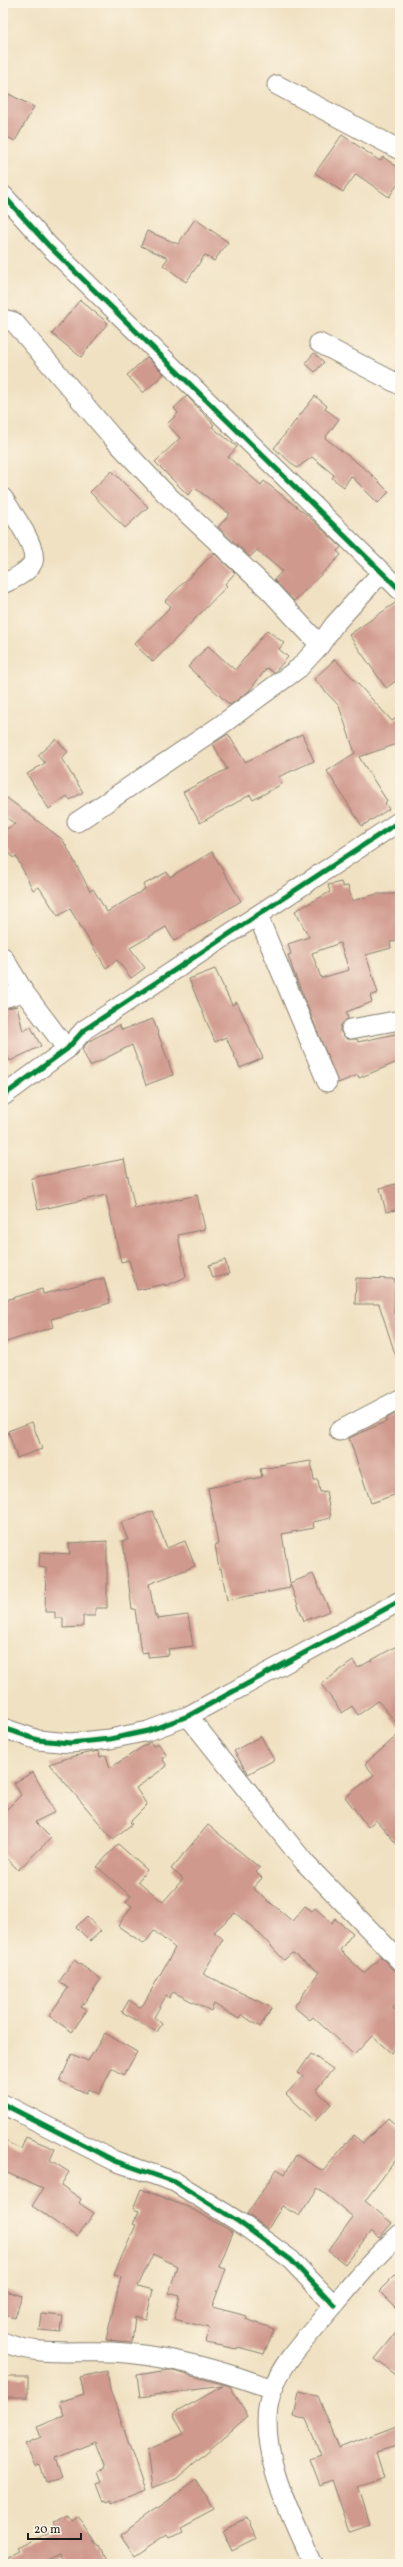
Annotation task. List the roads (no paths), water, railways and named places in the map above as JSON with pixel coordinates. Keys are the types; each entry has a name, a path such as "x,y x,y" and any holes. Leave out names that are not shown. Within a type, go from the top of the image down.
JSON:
{"street":[{"path":"277,85 400,150"},
{"path":"3,195 49,246 400,590"},
{"path":"3,319 14,322 112,437 164,492 270,591 320,645"},
{"path":"318,343 400,385"},
{"path":"3,498 30,543 33,553 33,561 29,568 22,574 3,584"},
{"path":"77,822 216,728 299,668 320,645 334,625 381,573"},
{"path":"3,1096 67,1049 84,1030 400,821"},
{"path":"258,916 327,1082"},
{"path":"3,957 24,992 67,1049"},
{"path":"3,998 24,992"},
{"path":"351,1029 400,1020"},
{"path":"339,1431 400,1399"},
{"path":"3,1728 38,1740 70,1743 110,1739 148,1731 188,1716 400,1601"},
{"path":"188,1716 306,1862 400,1961"},
{"path":"3,2104 115,2161 175,2182 239,2222 291,2260 334,2305"},
{"path":"313,2564 288,2511 273,2468 268,2439 268,2413 272,2389 281,2371 334,2305 358,2276 400,2234"},
{"path":"3,2342 37,2351 112,2352 150,2356 236,2375 272,2389"}]}
